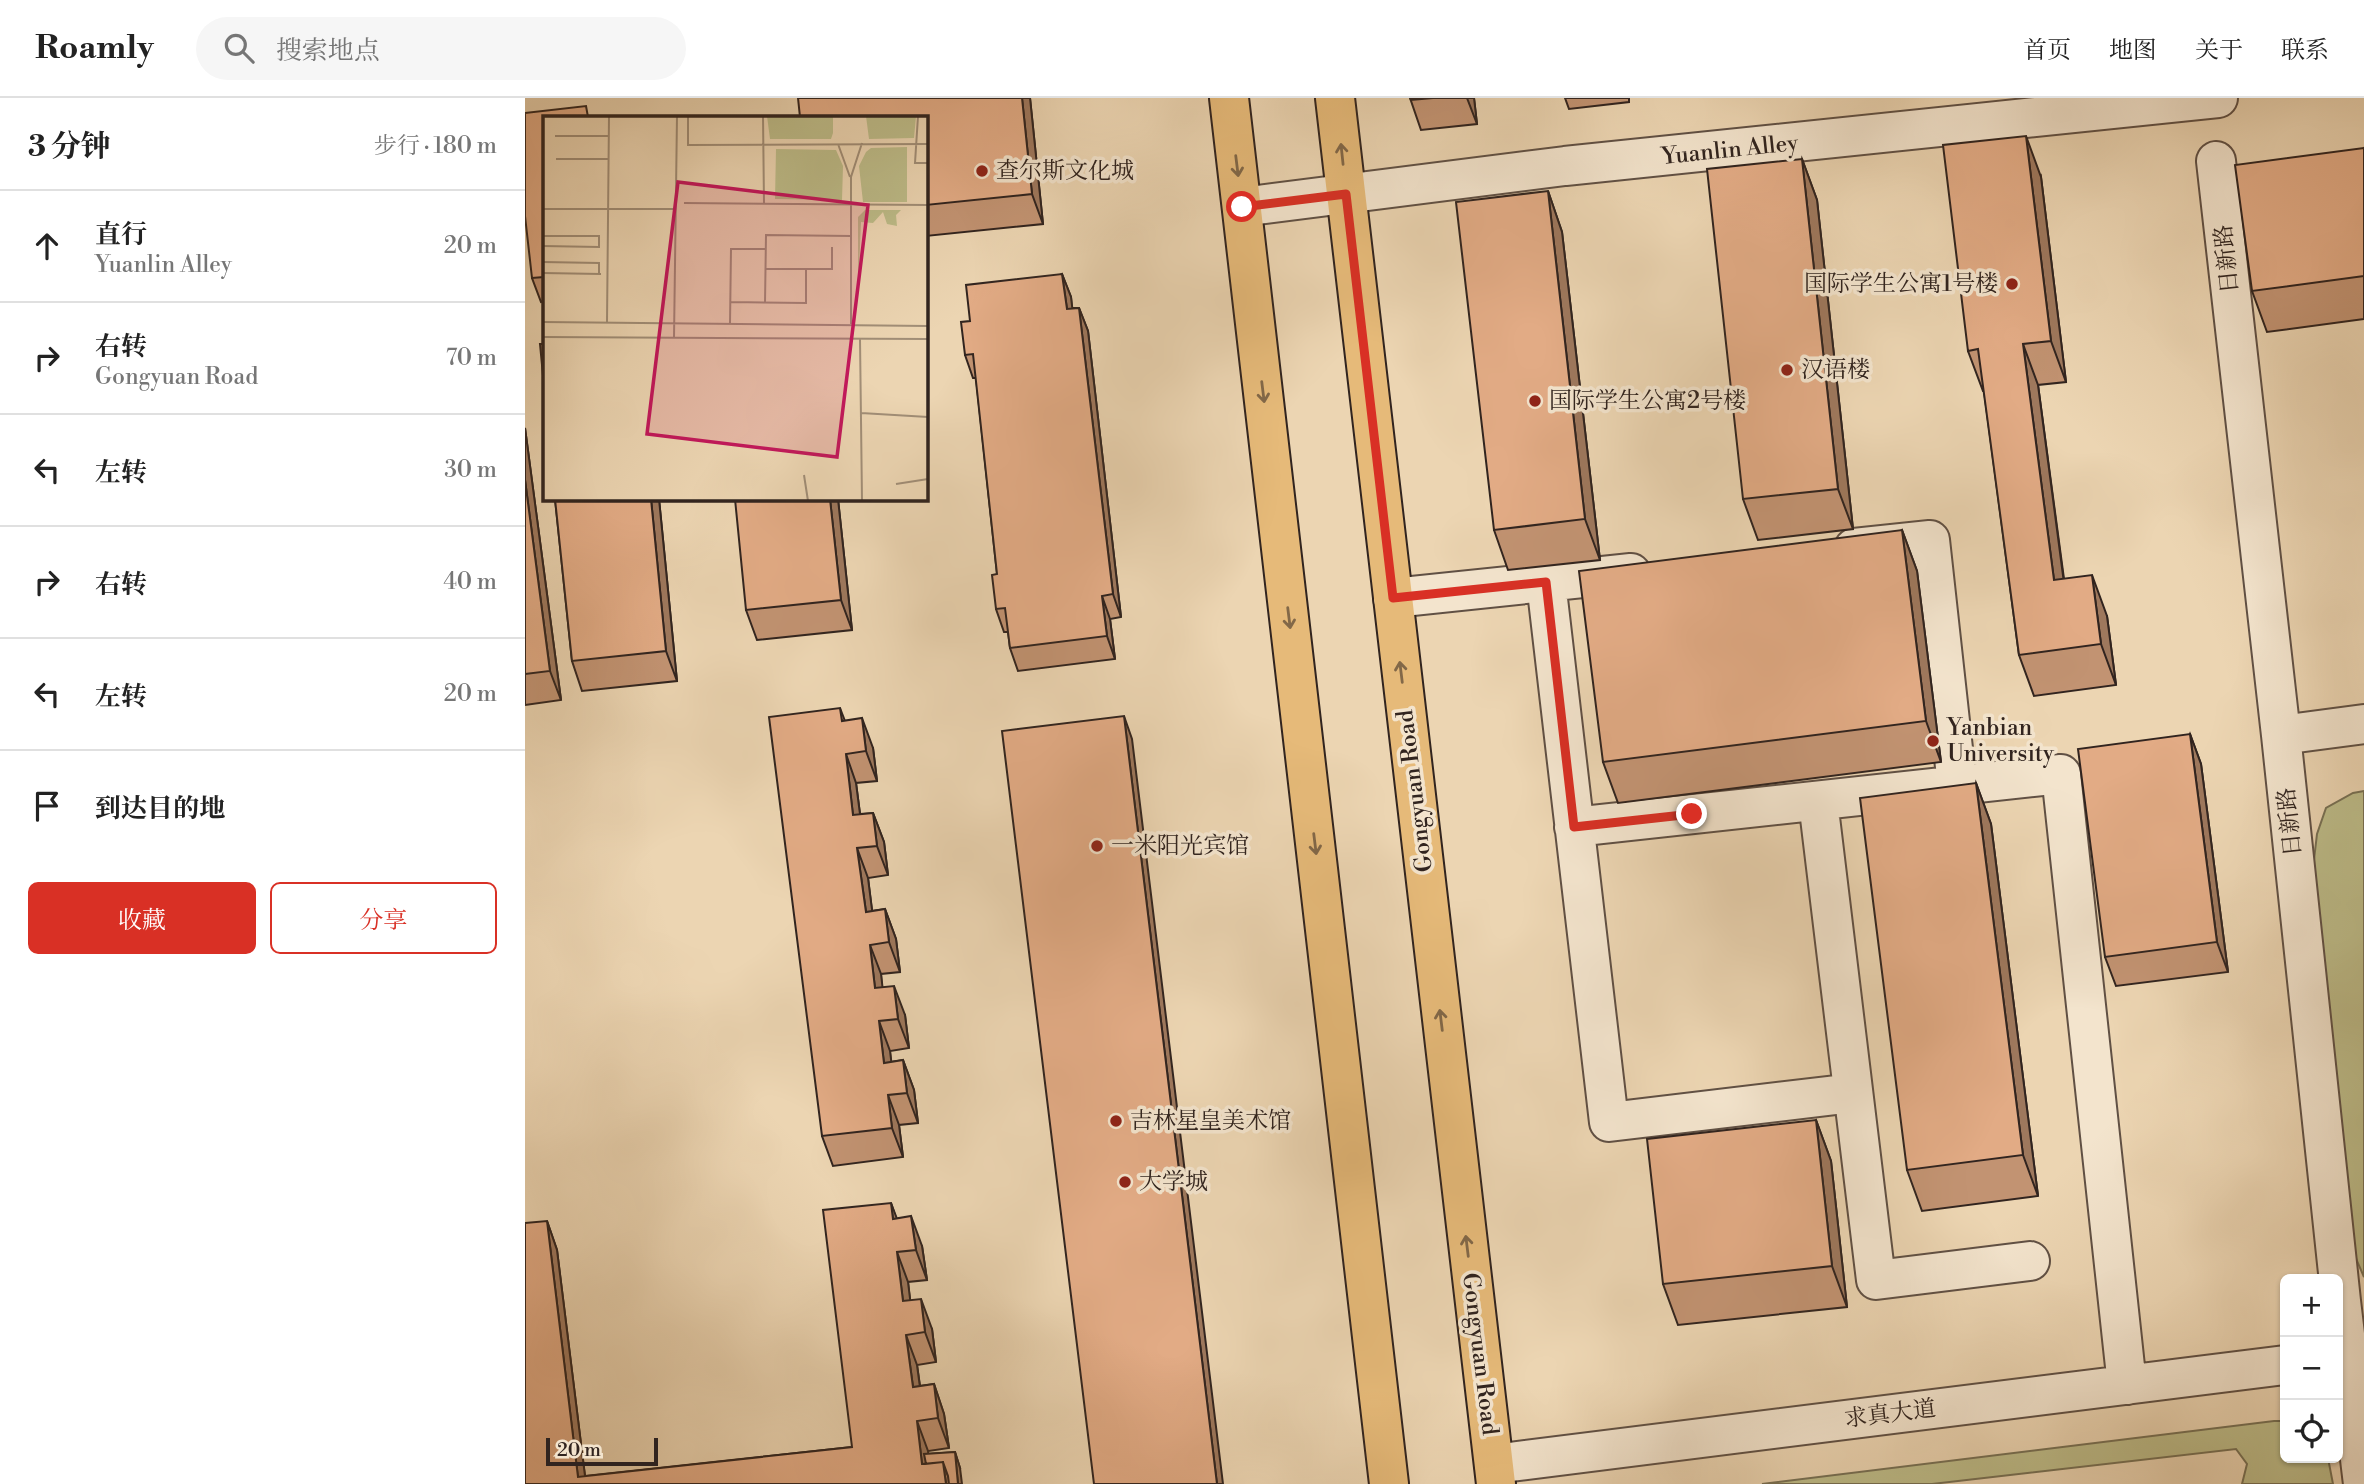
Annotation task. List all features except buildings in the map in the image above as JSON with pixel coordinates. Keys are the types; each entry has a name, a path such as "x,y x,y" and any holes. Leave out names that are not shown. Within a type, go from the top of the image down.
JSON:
{"main road":[{"path":"1229,98 1389,1484"},
{"name":"Gongyuan Road","path":"1335,98 1495,1474"}],"street":[{"name":"Yuanlin Alley","path":"1242,207 1566,166 2168,101 2218,98"},
{"name":"日新路","path":"2216,160 2363,1484"},
{"path":"1821,552 1930,540 1957,785"},
{"path":"1393,598 1669,568"},
{"path":"1546,582 1609,1122 1853,1093"},
{"path":"2281,735 2364,724"},
{"path":"1574,827 2061,775 2127,1385"},
{"path":"1818,801 1876,1280 2030,1261"},
{"name":"求真大道","path":"1495,1474 2280,1366"}],"shaded area":[{"path":"2364,791 2364,1277 2354,1254 2312,877 2317,834 2326,808 2353,793"},
{"path":"2280,1421 2280,1463 2329,1463 2333,1484 2242,1484 2247,1464 2236,1449 1932,1484 1762,1484"}],"place":[{"name":"查尔斯文化城","path":"982,171"},
{"name":"国际学生公寓1号楼","path":"2012,284"},
{"name":"汉语楼","path":"1787,370"},
{"name":"国际学生公寓2号楼","path":"1535,401"},
{"name":"Yanbian University","path":"1933,741"},
{"name":"一米阳光宾馆","path":"1097,846"},
{"name":"吉林星皇美术馆","path":"1116,1121"},
{"name":"大学城","path":"1125,1182"}],"route":[{"path":"1242,207 1346,194 1393,598 1546,582 1574,827 1692,814"}]}
